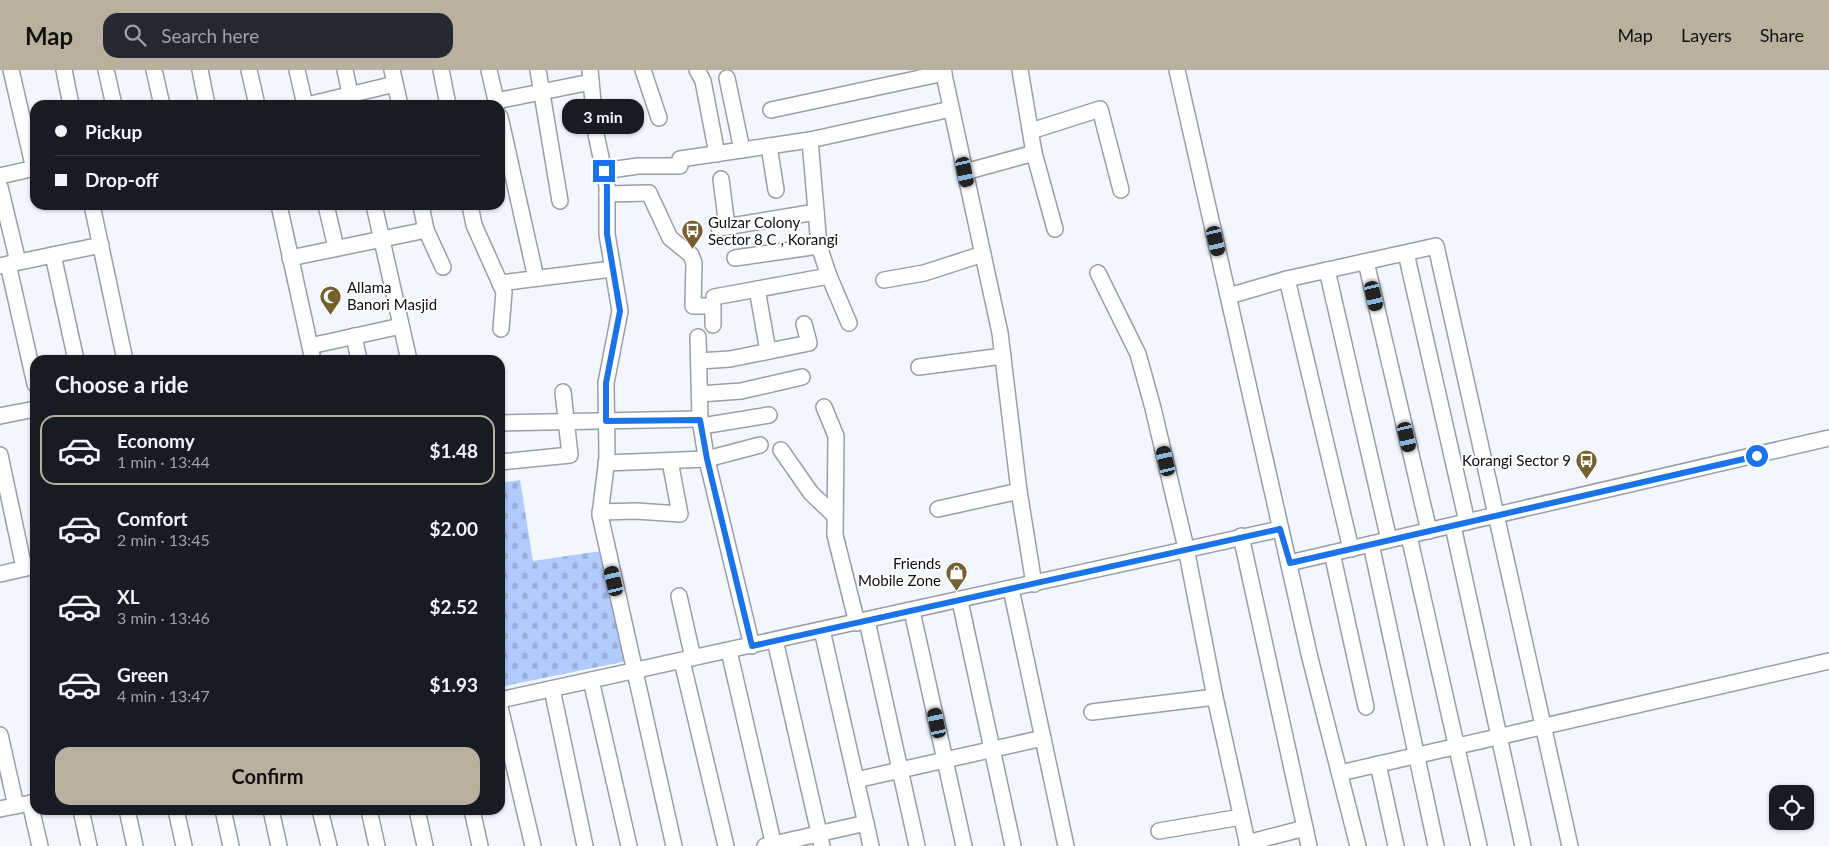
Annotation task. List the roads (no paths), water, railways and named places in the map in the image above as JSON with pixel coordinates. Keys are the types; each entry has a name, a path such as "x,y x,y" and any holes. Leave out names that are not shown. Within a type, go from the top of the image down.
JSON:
{"street":[{"path":"11,70 30,151"},
{"path":"64,70 69,100"},
{"path":"106,70 113,100"},
{"path":"154,70 161,100"},
{"path":"200,70 206,100"},
{"path":"249,70 255,100"},
{"path":"297,70 305,100"},
{"path":"345,70 351,100 394,77 399,100"},
{"path":"441,70 447,100"},
{"path":"489,70 496,100"},
{"path":"538,70 560,201"},
{"path":"643,70 659,118"},
{"path":"697,70 703,81 718,154"},
{"path":"1020,70 1034,153 1055,229"},
{"path":"1177,70 1310,658 1358,846"},
{"path":"771,110 943,72 1000,333 1019,491 1034,584"},
{"path":"505,101 543,92 590,76 596,134 607,194 607,234 620,311 606,383 606,463 600,512 674,846"},
{"path":"727,78 742,150"},
{"path":"604,171 638,166 680,166 680,160 810,140 951,109"},
{"path":"1031,131 1100,109 1121,190"},
{"path":"505,139 536,278"},
{"path":"810,140 819,246 829,276 850,323"},
{"path":"769,146 776,190"},
{"path":"965,172 1034,153"},
{"path":"0,176 30,169"},
{"path":"721,179 723,227 816,212"},
{"path":"0,188 8,264 30,362"},
{"path":"607,194 649,193 670,238 691,255 694,262 693,306 713,306 713,325"},
{"path":"93,210 124,355"},
{"path":"279,210 311,353 354,336 401,326"},
{"path":"327,210 336,248"},
{"path":"375,210 407,355"},
{"path":"422,210 426,230 443,267"},
{"path":"471,210 474,225 504,292 501,329"},
{"path":"290,258 426,230"},
{"path":"8,264 101,245"},
{"path":"734,258 819,246"},
{"path":"1229,296 1288,279 1436,246 1570,846"},
{"path":"1406,253 1460,524 1499,736 1524,846"},
{"path":"884,280 924,273 983,254"},
{"path":"53,255 75,355"},
{"path":"1366,262 1429,531"},
{"path":"500,283 612,269"},
{"path":"1327,270 1389,540"},
{"path":"1098,273 1141,362 1186,548 1215,697 1247,844 1305,828"},
{"path":"714,296 829,276"},
{"path":"1288,279 1351,549"},
{"path":"757,289 768,351"},
{"path":"699,361 730,359 809,343 804,324"},
{"path":"354,336 359,355"},
{"path":"698,337 701,423 707,459 752,646"},
{"path":"919,367 1003,356"},
{"path":"700,394 742,391 802,377"},
{"path":"505,462 570,455 564,392"},
{"path":"824,407 836,436 835,535 862,622 900,770 917,846"},
{"path":"0,416 30,410"},
{"path":"505,423 606,421 701,423 769,415"},
{"path":"1290,563 1829,438"},
{"path":"606,463 707,459 760,445"},
{"path":"781,450 811,493 834,515"},
{"path":"0,455 30,567 0,574"},
{"path":"600,512 636,511 680,514 670,461"},
{"path":"938,509 1019,491"},
{"path":"505,699 1034,584 1186,548 1280,529"},
{"path":"1241,536 1309,846"},
{"path":"1409,536 1479,846"},
{"path":"1370,544 1436,846"},
{"path":"1332,554 1366,707"},
{"path":"1011,589 1066,846"},
{"path":"679,596 688,660 726,846"},
{"path":"960,600 1013,846"},
{"path":"912,611 964,846"},
{"path":"822,630 871,846"},
{"path":"775,640 820,840"},
{"path":"729,650 770,845 820,840 866,823"},
{"path":"1340,773 1829,661"},
{"path":"591,680 629,846"},
{"path":"552,689 585,846"},
{"path":"1092,712 1215,697"},
{"path":"505,728 533,846"},
{"path":"0,736 27,804 0,809"},
{"path":"856,780 1042,738"},
{"path":"1378,764 1396,846"},
{"path":"30,815 40,846"},
{"path":"81,815 88,846"},
{"path":"128,815 135,846"},
{"path":"177,815 184,846"},
{"path":"224,815 232,846"},
{"path":"272,815 279,846"},
{"path":"321,815 329,846"},
{"path":"369,815 377,846"},
{"path":"418,815 425,846"},
{"path":"473,815 480,846"},
{"path":"1159,831 1241,817"}],"place":[{"name":"Gulzar Colony Sector 8 C , Korangi","path":"692,250"},
{"name":"Allama Banori Masjid","path":"331,315"},
{"name":"Korangi Sector 9","path":"1587,479"},
{"name":"Friends Mobile Zone","path":"957,591"}]}
